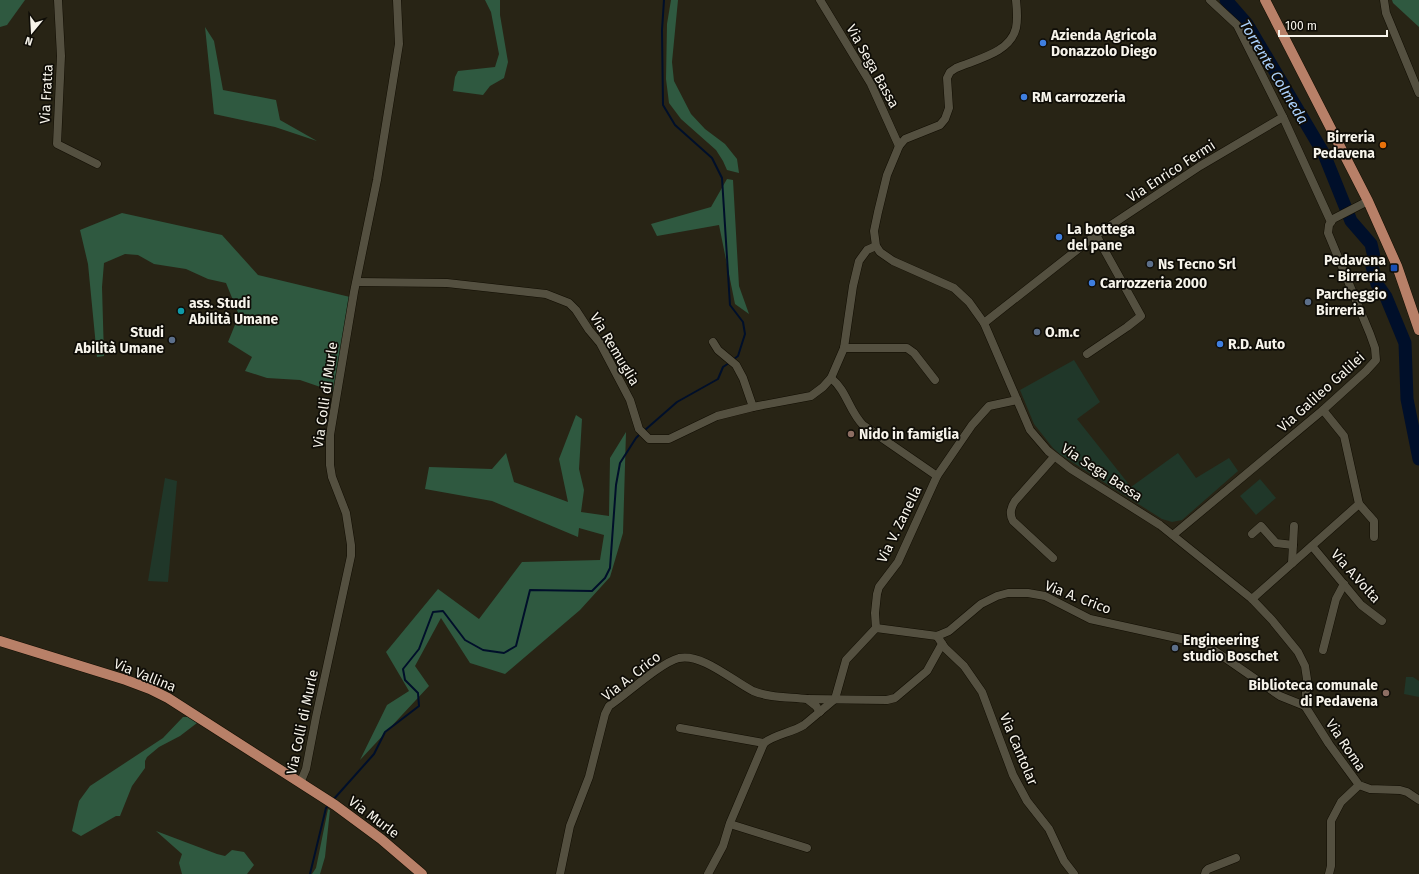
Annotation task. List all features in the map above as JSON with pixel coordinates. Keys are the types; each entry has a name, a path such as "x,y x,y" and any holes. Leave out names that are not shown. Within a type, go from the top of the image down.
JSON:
{"main road":[{"path":"1265,0 1368,201 1397,266 1419,330"},
{"name":"Via Vallina","path":"0,641 126,680 156,692 168,698 307,786"},
{"name":"Via Murle","path":"307,786 381,839 422,874"}],"street":[{"name":"Via Fratta","path":"58,0 61,56 57,144 97,164"},
{"name":"Via Colli di Murle","path":"307,786 301,782 306,769 351,556 351,545 346,513 332,477 329,460 333,416 377,180 399,44 398,0"},
{"name":"Via Sega Bassa","path":"820,0 871,84 899,146"},
{"path":"876,246 874,231 880,201 890,167 899,146 905,140 940,125 946,119 949,108 946,81 950,72 956,68 1001,50 1009,43 1013,37 1016,27 1016,0"},
{"path":"1210,0 1237,25 1284,117 1333,220 1368,201"},
{"path":"1384,0 1386,13 1419,93"},
{"name":"Via Enrico Fermi","path":"984,323 1096,235 1200,166 1284,117"},
{"name":"Via Galileo Galilei","path":"1173,535 1323,410 1374,363 1376,356 1370,334 1330,240 1328,230 1333,220"},
{"path":"1087,354 1128,328 1141,316 1096,235"},
{"name":"Via Remuglia","path":"357,282 447,283 546,294 569,303 598,340 625,388 639,429 649,439 669,439 717,416 753,407 811,396 823,387 831,378 844,348 853,286 859,261 867,250 876,246"},
{"name":"Via Sega Bassa","path":"876,246 880,252 893,261 954,288 969,302 984,323 1030,430 1054,457 1160,525 1252,599 1293,646 1303,661 1308,676 1305,706"},
{"path":"713,342 718,350 736,365 743,378 753,407"},
{"path":"844,348 907,348 914,353 935,380"},
{"name":"Via V. Zanella","path":"831,378 845,394 856,416 863,425 937,476"},
{"name":"Via V. Zanella","path":"876,628 875,612 879,587 898,562 937,476 972,425 989,406 1017,400"},
{"path":"1323,410 1344,436 1359,504 1374,521 1374,537"},
{"path":"1053,558 1013,522 1011,508 1015,500 1054,457"},
{"name":"Via A.Volta","path":"1252,599 1359,504"},
{"path":"1252,534 1261,526 1276,543 1293,545"},
{"path":"1292,563 1294,526"},
{"name":"Via A.Volta","path":"1312,546 1361,605 1382,621"},
{"path":"1323,650 1336,599 1344,584"},
{"name":"Via A. Crico","path":"937,636 949,631 981,604 996,596 1008,593 1037,595 1051,599 1090,619 1204,644 1280,696 1305,706"},
{"path":"708,874 723,846 730,824 764,743 769,739 798,729 835,699 846,660 876,628 937,636"},
{"name":"Via Cantolar","path":"937,636 942,644 964,666 982,692 1019,788 1027,801 1049,829 1064,861 1074,874"},
{"name":"Via A. Crico","path":"560,874 570,826 589,777 605,714 609,706 660,668 679,658 696,659 715,668 753,691 766,694 807,699 887,700 895,698 927,671 942,644"},
{"path":"807,699 816,706 820,712"},
{"name":"Via Roma","path":"1305,706 1329,744 1358,785 1370,789 1400,790 1407,792 1419,800"},
{"path":"680,728 764,743"},
{"path":"1328,874 1331,866 1331,821 1341,802 1358,785"},
{"path":"730,824 807,848"},
{"path":"1205,874 1208,869 1236,858"}],"green space":[{"path":"0,0 25,0 7,25 0,27"},
{"path":"485,0 500,0 500,15 508,62 504,78 490,86 483,95 453,91 455,77 458,71 495,67 499,54 491,12"},
{"path":"671,0 678,0 672,62 674,81 691,114 705,129 725,144 737,159 739,173 727,170 716,150 681,119 669,103 666,79 667,24"},
{"path":"1392,0 1419,0 1419,27 1393,3"},
{"path":"205,27 214,41 223,90 276,100 280,120 317,141 275,127 214,114"},
{"path":"727,179 733,180 739,286 749,314 735,304 719,225 657,236 651,224 711,207"},
{"path":"122,213 222,235 258,275 350,297 335,392 300,380 267,378 245,371 252,357 228,342 239,315 226,283 208,279 186,269 154,264 138,255 125,254 104,263 102,287 104,356 97,357 88,264 80,230"},
{"path":"1074,360 1100,402 1077,419 1131,487 1178,453 1196,478 1229,458 1238,471 1182,520 1172,522 1162,519 1061,455 1053,448 1034,424 1020,390"},
{"path":"576,415 582,419 579,469 584,490 581,512 609,516 610,458 626,432 623,533 610,577 580,610 505,674 470,663 441,618 415,666 429,686 360,760 387,705 409,691 386,652 438,589 479,619 522,562 600,560 604,535 579,528 578,537 492,501 425,489 429,467 492,469 506,453 514,482 568,502 559,459"},
{"path":"165,478 177,481 168,582 148,581"},
{"path":"1260,479 1276,498 1256,515 1240,496"},
{"path":"1406,677 1413,677 1419,681 1419,697 1404,694"},
{"path":"183,717 188,717 197,723 180,736 159,747 147,757 145,761 145,768 132,786 120,816 116,816 81,836 72,831 79,801 90,786 163,738"},
{"path":"328,809 330,810 325,857 320,874 312,874 316,868"},
{"path":"156,831 225,856 232,850 244,852 254,865 247,874 182,874 179,863 182,854"}],"waterway":[{"path":"664,0 662,30 663,105 675,125 712,158 722,178 730,305 743,322 745,334 738,356 734,359"},
{"name":"Torrente Colmeda","path":"1226,0 1247,24 1324,154 1351,221 1371,244 1374,257 1372,266 1377,284 1386,297 1405,343 1407,399 1419,459"},
{"path":"645,430 677,402 718,379 723,367 729,363"},
{"path":"333,800 374,754 385,732 419,706 418,693 405,680 403,669 419,649 433,612 443,611 465,640 483,650 504,653 516,646 530,590 592,591 605,578 610,568 616,485 620,463 636,438 641,433"},
{"path":"310,874 326,808 329,805"}],"place":[{"name":"Azienda Agricola Donazzolo Diego","path":"1043,43"},
{"name":"RM carrozzeria","path":"1024,97"},
{"name":"Birreria Pedavena","path":"1383,145"},
{"name":"La bottega del pane","path":"1059,237"},
{"name":"Ns Tecno Srl","path":"1150,264"},
{"name":"Pedavena - Birreria","path":"1394,268"},
{"name":"Carrozzeria 2000","path":"1092,283"},
{"name":"Parcheggio Birreria","path":"1308,302"},
{"name":"ass. Studi Abilità Umane","path":"181,311"},
{"name":"O.m.c","path":"1037,332"},
{"name":"Studi Abilità Umane","path":"172,340"},
{"name":"R.D. Auto","path":"1220,344"},
{"name":"Nido in famiglia","path":"851,434"},
{"name":"Engineering studio Boschet","path":"1175,648"},
{"name":"Biblioteca comunale di Pedavena","path":"1386,693"}]}
